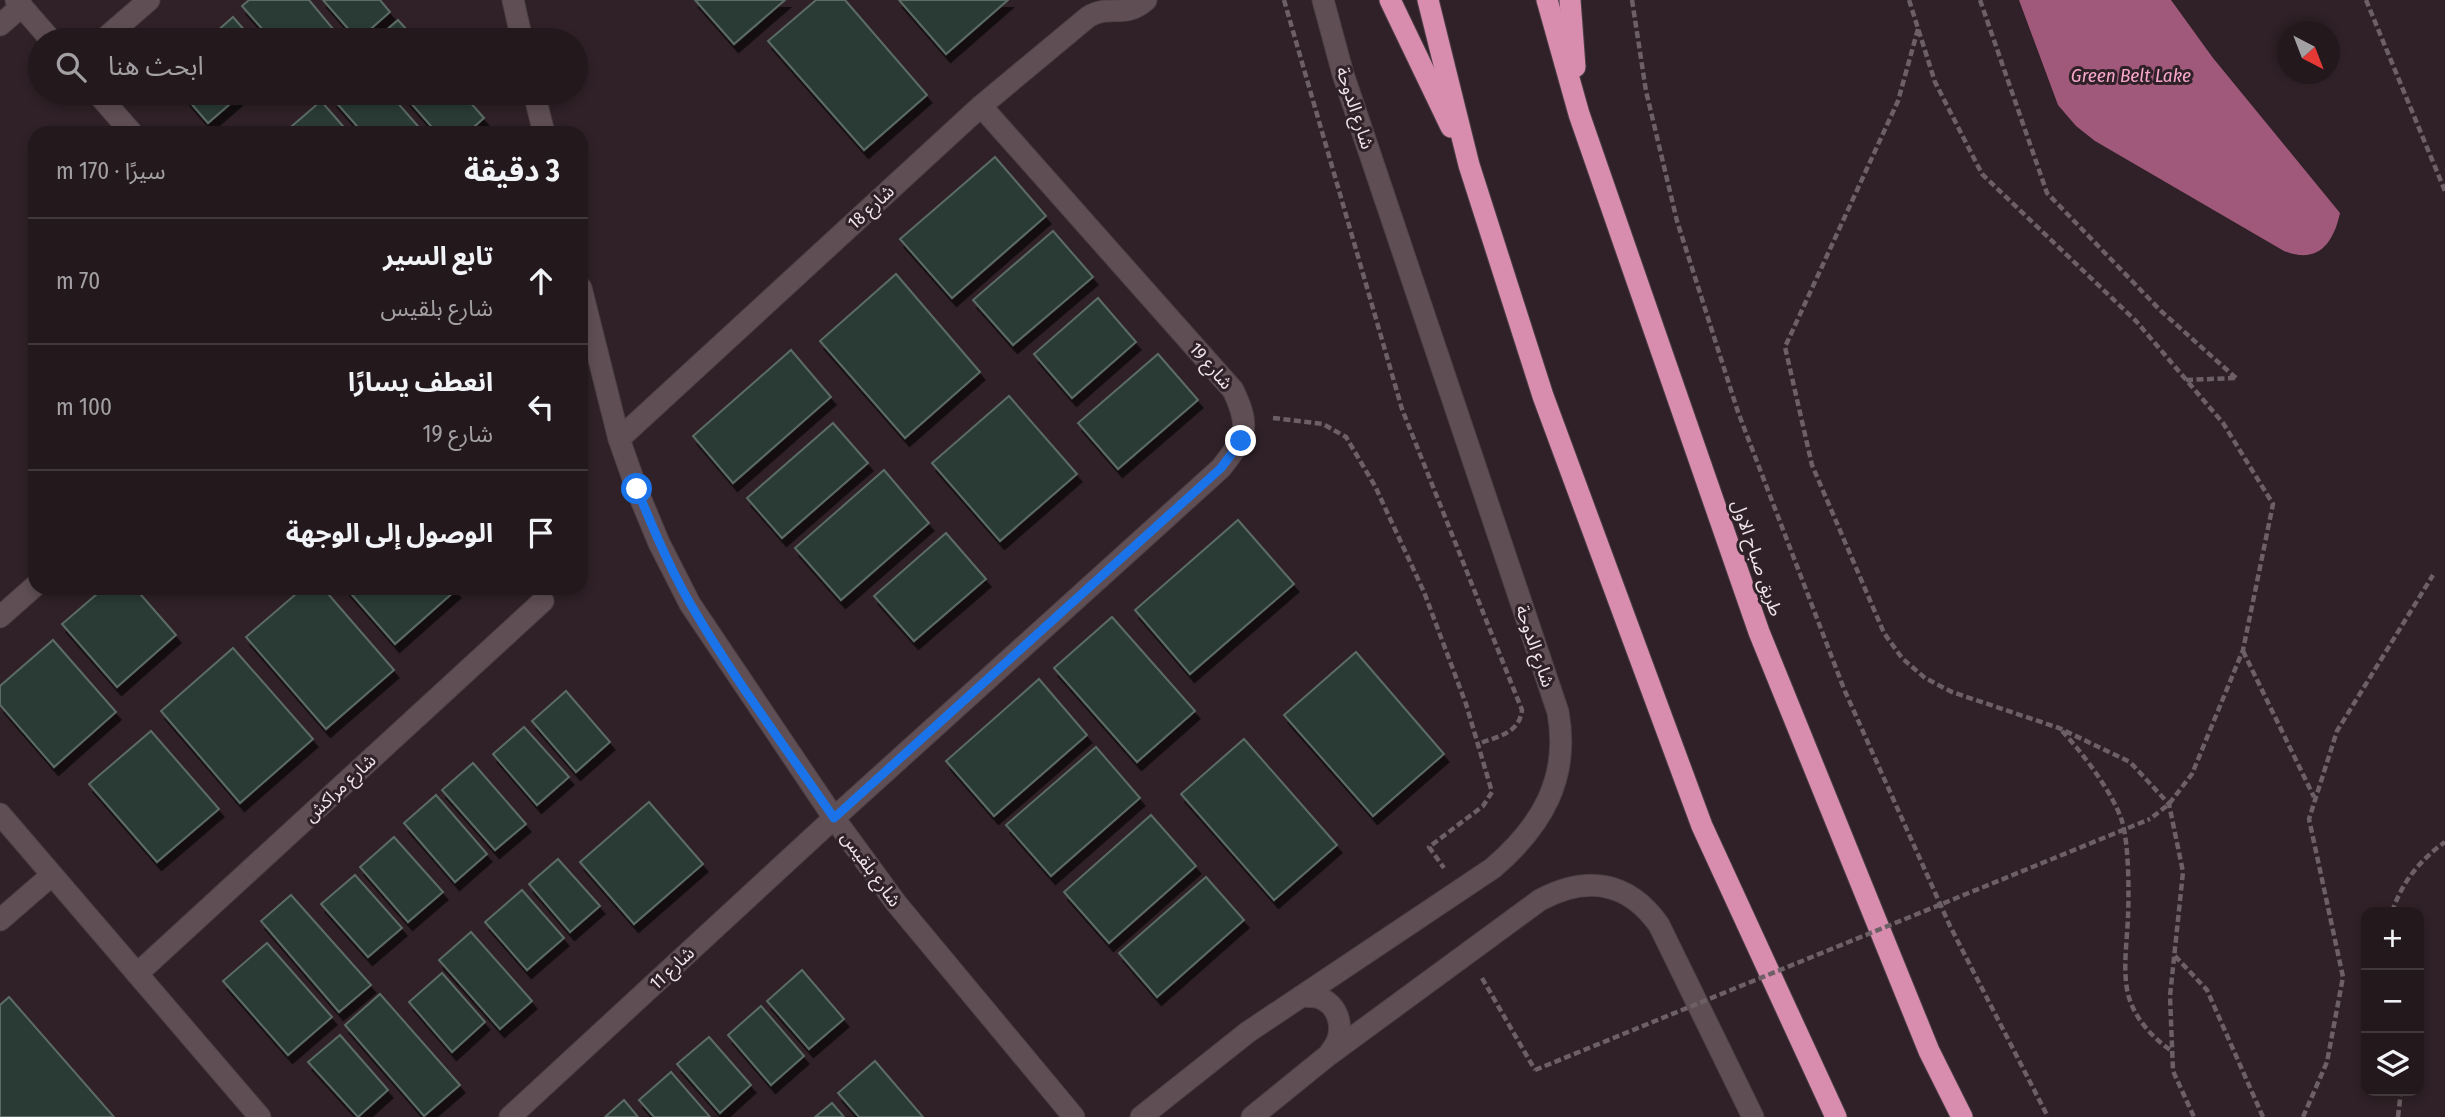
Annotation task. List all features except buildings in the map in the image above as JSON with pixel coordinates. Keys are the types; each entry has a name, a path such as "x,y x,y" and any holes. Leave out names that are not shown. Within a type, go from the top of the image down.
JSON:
{"highway":[{"path":"1390,0 1469,164"},
{"path":"1428,0 1469,164 1543,396 1702,826 1836,1117"},
{"name":"طريق صباح الاول","path":"1546,0 1579,114 1759,632 1928,1051 1962,1117"},
{"path":"1570,0 1579,114"}],"street":[{"path":"117,28 149,0"},
{"path":"513,0 519,28"},
{"name":"شارع الدوحة","path":"1142,1117 1248,1032 1507,856 1541,814 1558,775 1562,755 1558,712 1343,74 1323,0"},
{"path":"0,25 19,3 41,28"},
{"name":"شارع 18","path":"620,439 981,106 1088,17 1104,10 1125,12 1142,4"},
{"path":"108,105 126,126"},
{"path":"537,105 542,126"},
{"name":"شارع 19","path":"981,106 1233,390 1244,414"},
{"name":"شارع بلقيس","path":"588,315 620,439 637,489 659,543 690,604 834,818 896,903 1074,1117"},
{"path":"834,818 1221,468 1241,441 1244,414"},
{"path":"0,617 28,592"},
{"name":"شارع مراكش","path":"137,974 543,601"},
{"path":"0,814 260,1117"},
{"name":"شارع 11","path":"510,1117 834,818"},
{"path":"0,920 52,875"},
{"path":"1252,1117 1326,1057 1541,900 1560,889 1590,884 1627,895 1647,909 1666,935 1753,1117"},
{"path":"1303,996 1320,998 1335,1009 1341,1026 1338,1044 1326,1057"}],"path":[{"path":"1284,0 1402,410 1522,710 1521,719 1510,732 1478,744"},
{"path":"1632,0 1646,91 1677,221 1738,412 1844,689 1950,926 2048,1117"},
{"path":"1467,953 1535,1070 2150,818 2169,804 2192,774 2243,650 2273,504 2223,423 2136,321 1982,174 1935,82 1909,0"},
{"path":"1980,0 2047,193 2161,311 2236,378 2186,380"},
{"path":"2366,0 2445,191"},
{"path":"1918,29 1898,102 1785,347 1812,465 1884,633 1902,658 1925,678 1952,692 2059,728 2130,762 2169,804 2183,872 2170,996 2173,1071 2194,1117"},
{"path":"1244,414 1323,424 1346,437 1375,486 1424,592 1466,704 1492,792 1483,806 1429,847 1459,890"},
{"path":"2304,1117 2327,1062 2343,977 2309,819 2337,731 2433,575"},
{"path":"2243,650 2315,799"},
{"path":"2059,728 2094,770 2122,821 2129,915 2125,964 2130,1003 2155,1041 2172,1051"},
{"path":"2394,907 2410,875 2428,854 2445,842"},
{"path":"2174,956 2207,990 2263,1117"},
{"path":"2398,1117 2400,1096"}],"water":[{"name":"Green Belt Lake","path":"2019,0 2171,0 2213,58 2340,213 2328,243 2322,249 2306,255 2284,251 2095,141 2076,126 2058,105"}],"route":[{"path":"637,489 659,543 690,604 834,818 1221,468 1241,441"}]}
